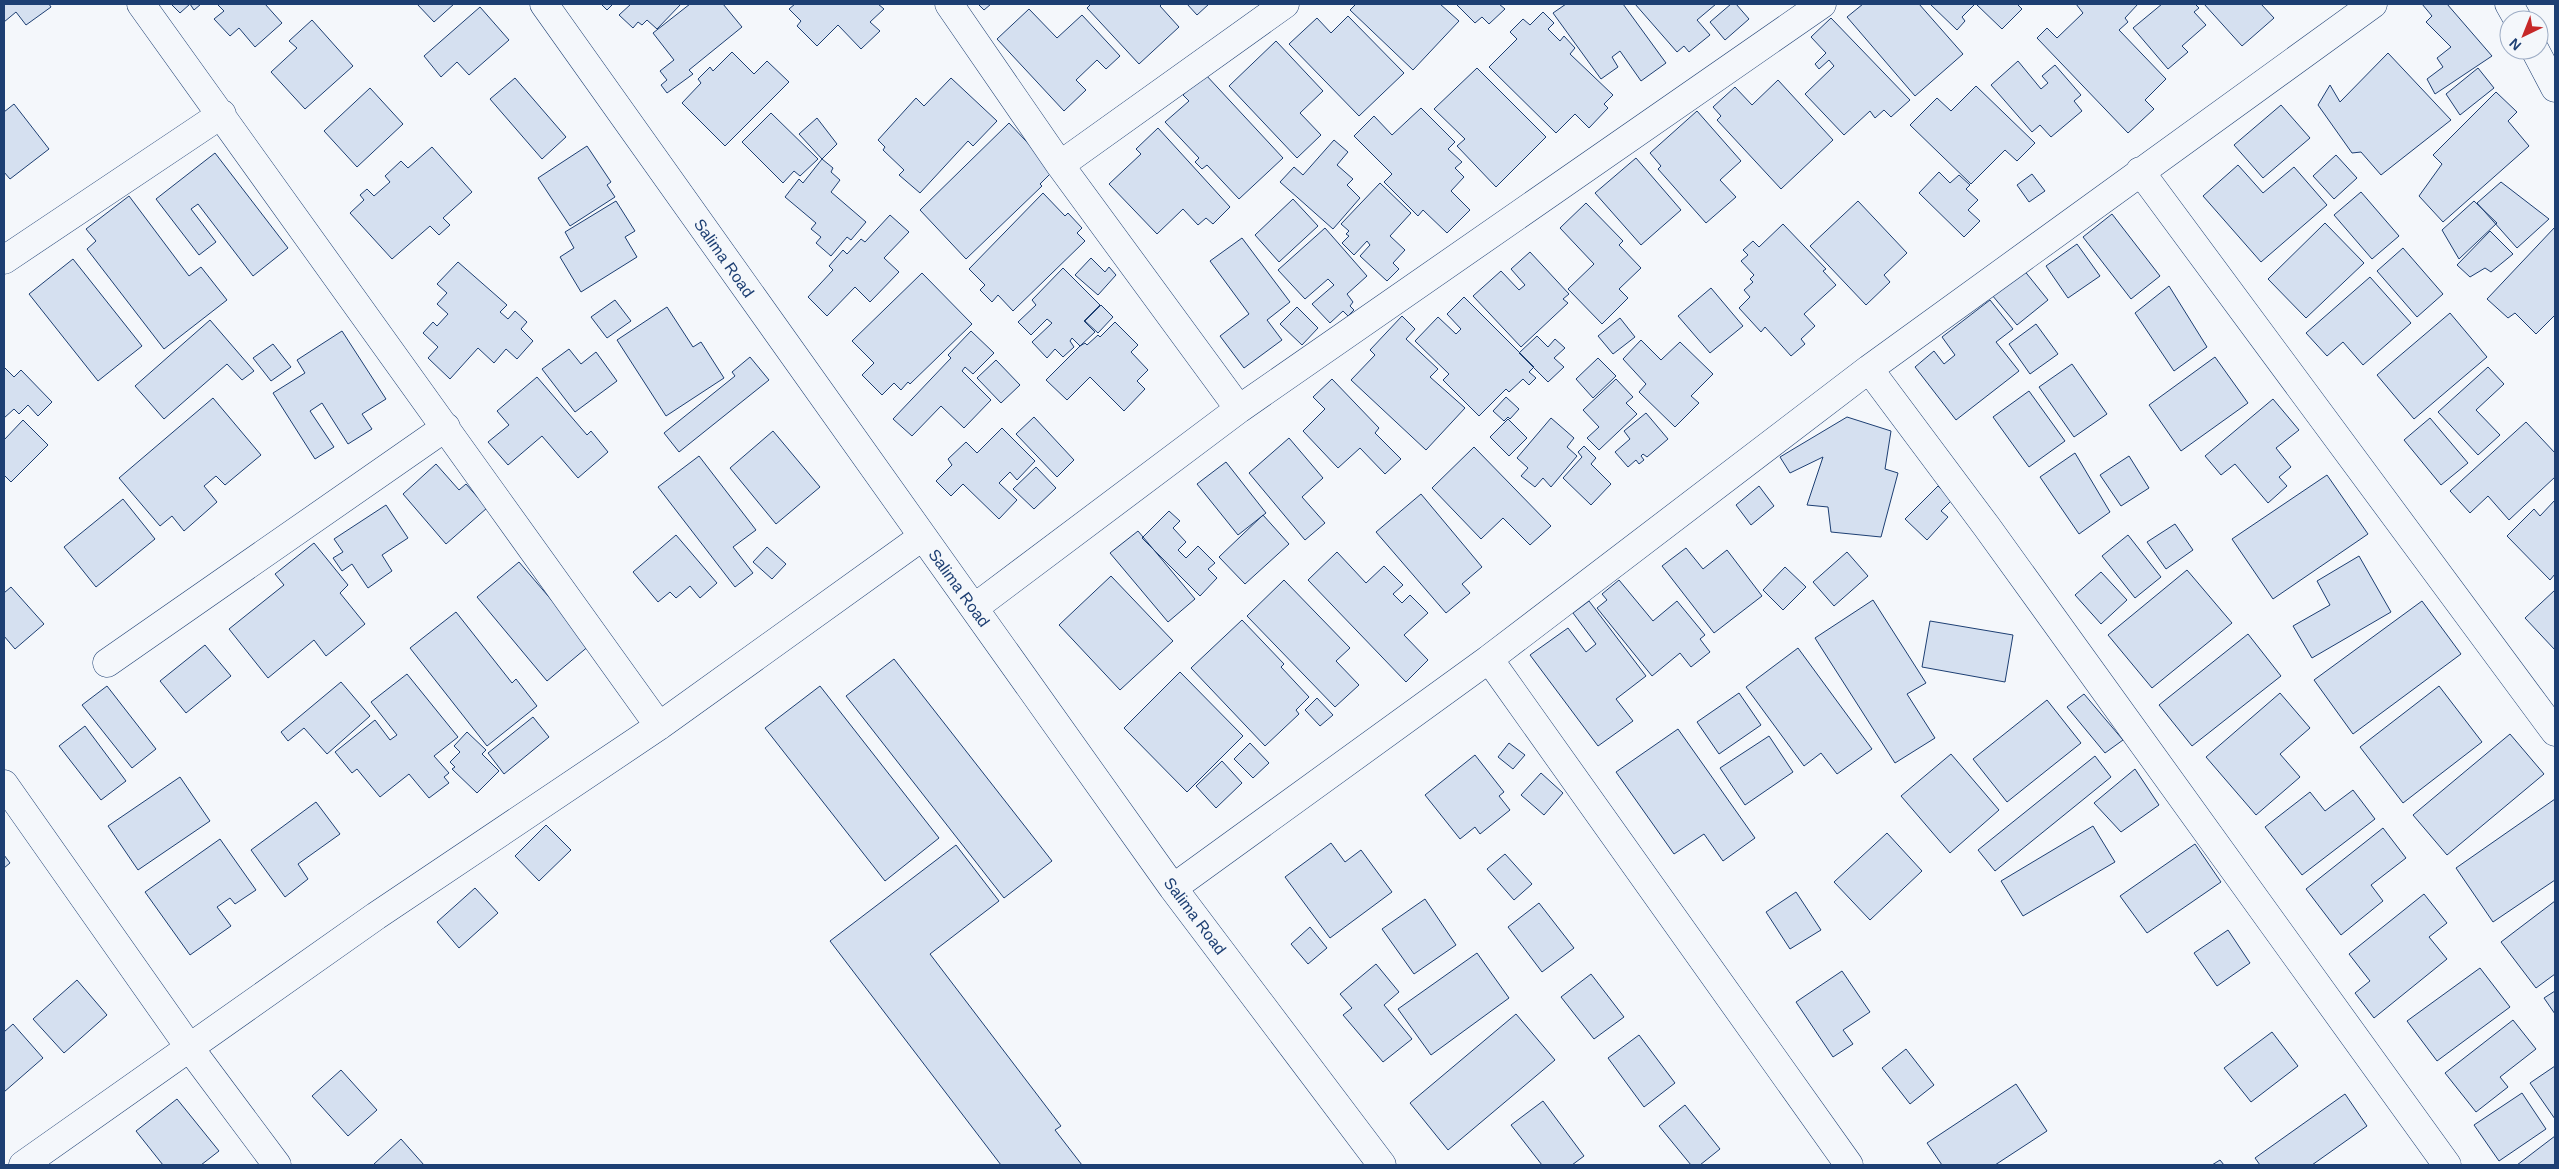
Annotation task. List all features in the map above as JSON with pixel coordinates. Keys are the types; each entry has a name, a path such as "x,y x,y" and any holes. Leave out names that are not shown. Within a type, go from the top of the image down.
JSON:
{"street":[{"path":"141,4 222,114 659,726"},
{"name":"Salima Road","path":"544,4 1173,888 1382,1165"},
{"path":"949,4 1060,165 1239,409"},
{"path":"1060,165 1285,4"},
{"path":"974,608 1239,409 1822,4"},
{"path":"1173,888 1489,659 1869,369 2373,4"},
{"path":"2540,60 2555,88"},
{"path":"4,260 222,114"},
{"path":"2140,171 2555,732"},
{"path":"1869,369 1987,527 2447,1165"},
{"path":"107,663 446,427"},
{"path":"23,1165 376,916 659,726 922,537"},
{"path":"1489,659 1849,1165"},
{"path":"4,784 189,1047 277,1165"}],"building":[{"path":"4,4 49,4 51,7 26,25 16,12 4,22"},
{"path":"171,4 190,4 180,13"},
{"path":"190,4 201,4 194,10"},
{"path":"217,4 265,4 282,23 255,47 239,28 230,36 214,19 224,11"},
{"path":"417,4 454,4 434,22"},
{"path":"601,4 613,4 607,10"},
{"path":"631,4 681,4 657,29 647,20 642,25 638,22 633,28 619,15"},
{"path":"690,4 723,4 742,27 689,70 693,74 667,93 661,85 667,80 660,71 674,60 653,33"},
{"path":"795,4 878,4 884,9 870,22 880,31 861,49 838,25 817,46 797,26 801,21 789,9"},
{"path":"978,4 991,4 984,10"},
{"path":"1091,4 1162,4 1160,6 1179,27 1139,64 1087,8"},
{"path":"1187,4 1209,4 1197,15"},
{"path":"1356,4 1440,4 1459,21 1413,70 1350,10"},
{"path":"1456,4 1499,4 1505,9 1489,24 1482,17 1475,23"},
{"path":"1566,4 1623,4 1666,63 1641,81 1620,51 1612,57 1618,67 1601,79 1553,13"},
{"path":"1635,4 1716,4 1697,20 1710,35 1689,52 1684,46 1677,52"},
{"path":"1731,4 1736,4 1749,19 1725,40 1710,22"},
{"path":"1863,4 1919,4 1963,54 1915,96 1847,17"},
{"path":"1930,4 1975,4 1962,17 1965,21 1957,30"},
{"path":"1976,4 2017,4 2022,9 2002,29"},
{"path":"2076,4 2138,4 2125,18 2128,22 2119,30 2166,79 2145,100 2154,109 2128,133 2037,38 2047,28 2057,38 2083,13"},
{"path":"2162,4 2195,4 2199,8 2194,12 2206,25 2182,46 2188,52 2168,69 2133,28"},
{"path":"2204,4 2261,4 2274,18 2242,46"},
{"path":"2422,4 2447,4 2492,56 2435,94 2427,79 2443,67 2437,58 2451,47 2426,22 2432,16"},
{"path":"480,7 509,40 469,75 457,62 441,77 424,56"},
{"path":"1029,9 1057,38 1082,15 1120,56 1106,69 1097,60 1076,80 1086,90 1064,111 997,39"},
{"path":"1543,12 1554,23 1548,29 1560,41 1564,36 1575,48 1570,54 1613,95 1604,104 1608,108 1589,128 1575,114 1556,133 1489,67 1517,39 1510,32 1523,19 1530,25"},
{"path":"1348,16 1404,73 1359,116 1289,44 1317,18 1331,33"},
{"path":"1831,18 1910,100 1891,117 1884,110 1875,118 1870,111 1844,135 1805,94 1834,66 1829,60 1819,69 1815,64 1826,53 1811,37"},
{"path":"312,20 353,66 305,109 271,72 297,48 289,41"},
{"path":"1276,41 1323,91 1300,113 1321,135 1297,158 1229,86"},
{"path":"732,52 754,74 767,61 789,82 725,146 682,103 701,83 698,79 710,67 713,71"},
{"path":"2388,53 2451,120 2381,175 2361,152 2352,153 2318,105 2330,85 2340,102"},
{"path":"2018,61 2041,89 2048,83 2042,76 2055,65 2081,95 2074,101 2082,111 2051,137 2040,125 2032,132 1991,85"},
{"path":"1477,68 1546,137 1496,187 1457,146 1465,139 1434,109"},
{"path":"2478,68 2494,88 2460,115 2446,94"},
{"path":"1205,74 1283,158 1239,199 1207,165 1202,169 1195,162 1199,158 1165,122 1189,101 1183,95"},
{"path":"515,78 566,137 542,159 490,99"},
{"path":"951,78 997,121 973,146 968,141 920,193 899,175 904,170 883,150 885,147 878,140 916,98 924,106"},
{"path":"1778,80 1833,140 1781,189 1717,120 1721,116 1713,107 1735,87 1752,105"},
{"path":"1976,86 2035,143 2017,161 2005,150 1971,184 1910,125 1937,98 1951,111"},
{"path":"370,88 403,124 357,167 324,131"},
{"path":"2496,92 2517,112 2508,121 2529,146 2443,222 2419,196 2442,164 2433,155"},
{"path":"14,104 49,149 10,179 4,172 4,112"},
{"path":"2281,105 2310,138 2263,178 2234,145"},
{"path":"1421,108 1455,142 1448,149 1462,162 1455,168 1464,177 1451,191 1470,210 1447,233 1423,210 1418,216 1384,182 1392,174 1354,136 1374,116 1392,135"},
{"path":"1697,111 1741,161 1720,180 1736,197 1706,223 1658,169 1661,166 1650,153"},
{"path":"771,113 818,159 800,176 794,171 783,183 742,142"},
{"path":"817,118 837,144 822,159 799,134"},
{"path":"1009,123 1041,157 1052,172 1040,184 1042,186 966,259 920,210"},
{"path":"1158,128 1230,207 1213,224 1206,218 1198,225 1183,209 1157,234 1109,184 1141,154 1136,149"},
{"path":"1334,140 1348,152 1337,165 1353,179 1347,185 1360,198 1333,229 1280,182 1294,167 1303,175"},
{"path":"587,146 611,182 607,185 615,197 570,226 538,178"},
{"path":"432,147 472,192 443,218 450,225 439,235 430,226 392,259 350,213 364,200 360,195 367,189 374,196 390,182 385,176 401,161 408,168"},
{"path":"215,153 288,248 253,276 198,204 191,209 216,242 199,255 156,199"},
{"path":"2336,155 2357,178 2334,199 2313,176"},
{"path":"1636,158 1681,210 1641,245 1595,193"},
{"path":"822,159 833,168 831,172 840,180 831,192 866,222 851,240 847,237 831,256 816,243 821,237 811,229 816,223 785,197 799,179 803,183"},
{"path":"2238,165 2263,193 2294,167 2327,205 2261,262 2203,196"},
{"path":"1939,172 1950,183 1959,175 1970,185 1966,189 1978,200 1968,210 1980,221 1964,237 1919,193"},
{"path":"2032,174 2045,191 2029,202 2017,185"},
{"path":"2501,182 2549,219 2517,248 2477,203"},
{"path":"1380,183 1411,213 1390,236 1405,250 1393,263 1399,269 1387,281 1360,256 1370,245 1367,241 1354,255 1342,243 1349,236 1346,234 1349,231 1341,224"},
{"path":"2361,192 2399,236 2372,259 2334,215"},
{"path":"1043,193 1065,216 1068,213 1082,228 1077,233 1085,241 1013,311 998,295 992,302 980,290 985,285 969,269"},
{"path":"129,196 189,276 201,267 227,300 164,349 87,249 96,241 86,229"},
{"path":"1293,199 1318,226 1279,262 1255,235"},
{"path":"616,201 635,231 625,237 637,257 581,292 560,257 574,248 565,232"},
{"path":"1858,201 1907,253 1884,275 1890,282 1866,305 1810,246"},
{"path":"2474,201 2497,223 2459,259 2442,230"},
{"path":"1586,203 1623,241 1619,245 1641,268 1619,289 1628,298 1602,324 1568,289 1594,264 1560,228"},
{"path":"2112,214 2160,276 2131,299 2083,237"},
{"path":"890,215 909,232 884,258 899,272 870,302 855,287 827,316 808,297 833,270 829,266 843,250 847,254 861,239 865,242"},
{"path":"2325,223 2364,263 2306,318 2268,279"},
{"path":"1783,224 1826,269 1823,271 1836,285 1804,314 1815,326 1801,339 1805,344 1791,356 1765,327 1761,332 1739,308 1750,297 1744,290 1753,282 1750,279 1754,275 1741,261 1748,255 1743,250 1753,241 1759,247"},
{"path":"2555,227 2555,315 2536,334 2515,313 2508,318 2487,299"},
{"path":"1325,228 1367,276 1347,294 1353,302 1350,306 1354,310 1348,316 1343,311 1330,323 1312,304 1334,285 1328,279 1305,299 1278,270"},
{"path":"2490,231 2513,254 2491,272 2485,268 2470,277 2457,265"},
{"path":"1242,238 1290,302 1267,320 1282,340 1244,368 1220,336 1249,314 1210,261"},
{"path":"2077,244 2100,276 2068,298 2046,266"},
{"path":"2403,248 2443,294 2417,317 2377,271"},
{"path":"1530,252 1569,294 1563,299 1568,303 1521,347 1473,296 1501,271 1519,290 1525,285 1511,269"},
{"path":"1091,258 1105,272 1109,267 1116,275 1098,295 1075,275"},
{"path":"73,259 142,346 98,381 29,294"},
{"path":"458,262 507,305 500,312 508,319 515,311 527,322 521,329 533,341 517,359 506,349 494,363 478,348 450,379 428,358 438,347 423,333 433,322 437,326 448,314 437,304 447,293 437,284"},
{"path":"1063,268 1100,305 1084,321 1095,332 1080,346 1072,338 1070,341 1074,347 1063,357 1055,349 1047,358 1032,342 1052,323 1047,319 1031,335 1018,322 1036,305 1032,300"},
{"path":"2023,269 2048,300 2017,325 1992,295"},
{"path":"922,273 972,324 910,384 908,382 901,390 894,383 882,395 862,375 874,363 852,341"},
{"path":"2370,277 2411,323 2363,365 2343,342 2327,356 2306,333"},
{"path":"2169,286 2207,347 2174,371 2135,313"},
{"path":"1711,288 1743,326 1710,353 1678,316"},
{"path":"1464,297 1534,367 1529,372 1536,378 1529,385 1523,379 1509,392 1506,389 1479,416 1443,380 1449,374 1415,341 1438,317 1456,334 1461,329 1447,314"},
{"path":"615,300 631,321 607,338 591,317"},
{"path":"1990,300 2013,329 1996,342 2019,371 1956,420 1915,367 1934,351 1944,364 1955,355 1942,337"},
{"path":"1101,305 1113,317 1098,333 1085,321"},
{"path":"667,307 693,347 701,342 724,378 666,416 617,340"},
{"path":"1297,307 1318,328 1302,345 1280,324"},
{"path":"2450,313 2487,357 2414,419 2377,375"},
{"path":"1402,316 1415,329 1406,339 1438,369 1430,377 1465,408 1426,450 1351,380 1375,355 1370,350"},
{"path":"1620,318 1635,337 1613,354 1598,336"},
{"path":"210,320 254,371 242,380 227,364 164,419 135,386"},
{"path":"1115,322 1138,345 1131,352 1148,370 1137,381 1145,389 1124,411 1090,377 1067,400 1046,380 1080,346 1085,343 1087,345 1098,335 1100,337"},
{"path":"2036,324 2058,354 2030,374 2009,344"},
{"path":"342,331 386,399 362,414 372,429 348,444 322,403 310,411 334,447 315,459 273,393 305,373 297,360"},
{"path":"971,331 994,353 973,374 965,367 962,371 991,400 964,428 941,406 912,436 893,419 951,358 948,355"},
{"path":"1537,336 1548,347 1555,339 1565,348 1554,358 1564,367 1548,382 1519,353"},
{"path":"1641,340 1661,360 1680,342 1713,374 1691,396 1699,403 1675,427 1639,392 1646,384 1623,359"},
{"path":"273,344 291,367 271,381 253,358"},
{"path":"569,349 581,364 596,352 617,381 575,412 542,369"},
{"path":"750,357 769,380 679,452 664,433 735,376 732,372"},
{"path":"2215,357 2248,403 2181,451 2149,405"},
{"path":"1598,358 1616,376 1593,398 1576,379"},
{"path":"996,360 1020,385 1001,403 977,378"},
{"path":"2072,364 2107,414 2074,437 2039,387"},
{"path":"4,367 14,377 21,370 52,402 38,416 28,405 19,414 14,409 4,418"},
{"path":"2488,367 2504,384 2476,410 2500,435 2478,455 2438,412"},
{"path":"537,377 587,435 591,431 608,452 578,478 542,436 508,465 488,442 509,425 497,411"},
{"path":"1332,379 1379,428 1375,433 1401,459 1385,474 1360,448 1338,468 1303,431 1325,409 1313,397"},
{"path":"1616,379 1633,397 1626,403 1637,414 1599,450 1587,438 1599,427 1583,410"},
{"path":"2029,391 2065,441 2029,467 1993,417"},
{"path":"1506,397 1519,409 1510,419 1508,417 1504,421 1493,411"},
{"path":"213,398 261,455 225,485 216,476 204,486 217,502 184,531 172,516 160,526 119,478"},
{"path":"2273,399 2299,430 2276,448 2291,467 2279,477 2287,486 2268,503 2235,464 2221,475 2205,456"},
{"path":"1646,413 1668,439 1647,457 1643,454 1641,456 1644,460 1639,464 1636,460 1628,467 1615,452 1630,439 1624,431"},
{"path":"1034,417 1074,460 1057,477 1016,434"},
{"path":"1847,417 1891,431 1885,469 1898,473 1881,537 1831,532 1828,507 1807,505 1823,457 1790,473 1780,457"},
{"path":"1551,418 1574,438 1567,447 1577,456 1551,487 1543,478 1535,487 1521,476 1528,468 1517,458"},
{"path":"2430,418 2468,463 2441,485 2404,440"},
{"path":"1508,419 1527,438 1509,456 1490,437"},
{"path":"23,420 48,445 11,482 4,475 4,440"},
{"path":"2526,422 2555,453 2555,477 2509,520 2488,496 2470,513 2450,491"},
{"path":"1002,428 1035,461 1017,480 1010,472 999,483 1017,500 999,519 963,484 951,496 936,481 952,465 948,459 966,442 977,453"},
{"path":"773,431 820,487 776,524 730,468"},
{"path":"1289,438 1323,478 1302,497 1325,523 1305,540 1249,473"},
{"path":"1584,446 1596,458 1591,464 1611,484 1591,505 1563,478 1582,457 1578,452"},
{"path":"1474,447 1551,526 1530,545 1503,518 1481,539 1432,488"},
{"path":"2075,453 2110,512 2079,534 2040,477"},
{"path":"699,456 756,530 733,547 753,573 735,587 658,487"},
{"path":"2129,456 2149,488 2121,506 2100,475"},
{"path":"1226,462 1266,513 1238,535 1197,484"},
{"path":"436,464 459,490 466,484 487,508 446,544 403,494"},
{"path":"1036,467 1056,488 1034,509 1013,489"},
{"path":"2327,475 2368,534 2273,599 2232,539"},
{"path":"1759,486 1774,506 1751,525 1736,505"},
{"path":"1938,486 1952,500 1941,511 1948,517 1927,540 1905,519"},
{"path":"1421,494 1482,567 1462,584 1470,593 1446,613 1376,532"},
{"path":"123,499 155,539 96,587 64,547"},
{"path":"2555,500 2555,574 2550,580 2507,536 2534,509 2540,516"},
{"path":"386,505 408,538 382,555 392,571 368,588 352,564 342,571 333,558 343,552 334,539"},
{"path":"1169,511 1180,521 1173,528 1186,542 1178,550 1186,558 1198,546 1215,563 1208,569 1217,578 1200,596 1142,538"},
{"path":"1263,515 1289,544 1245,584 1219,557"},
{"path":"2175,524 2193,550 2166,569 2147,542"},
{"path":"1138,531 1195,599 1168,622 1110,553"},
{"path":"676,535 717,583 700,598 690,586 676,598 670,592 658,602 633,572"},
{"path":"2128,535 2161,577 2135,598 2102,556"},
{"path":"314,543 348,585 340,593 365,624 326,656 314,640 268,678 229,629 284,585 275,574"},
{"path":"767,547 786,564 772,579 753,562"},
{"path":"1686,548 1703,569 1727,550 1762,596 1714,633 1662,566"},
{"path":"1337,552 1366,583 1384,566 1403,585 1393,594 1402,603 1410,595 1428,613 1404,635 1428,660 1406,682 1308,580"},
{"path":"1847,552 1868,576 1834,606 1813,582"},
{"path":"2359,556 2391,612 2312,658 2293,626 2330,605 2317,581"},
{"path":"519,562 590,645 547,681 477,597"},
{"path":"1785,567 1806,587 1783,610 1763,590"},
{"path":"2187,570 2232,623 2152,688 2108,635"},
{"path":"2101,572 2127,600 2101,624 2075,595"},
{"path":"1111,576 1173,641 1120,690 1059,625"},
{"path":"1284,580 1350,648 1336,661 1359,685 1335,707 1247,616"},
{"path":"1619,580 1653,621 1677,601 1705,635 1700,639 1710,652 1691,667 1680,653 1652,676 1597,608 1607,600 1602,594"},
{"path":"11,587 44,624 15,649 4,636 4,593"},
{"path":"2555,590 2555,650 2525,618"},
{"path":"1873,600 1926,683 1907,694 1935,738 1895,763 1815,638"},
{"path":"1589,601 1646,676 1616,699 1633,721 1598,746 1530,655 1568,628 1586,652 1596,644 1573,613"},
{"path":"2422,601 2461,654 2353,734 2314,680"},
{"path":"456,612 512,683 516,679 537,706 487,746 410,648"},
{"path":"1242,620 1284,664 1281,667 1309,697 1296,710 1299,714 1265,746 1191,668"},
{"path":"1930,621 2013,635 2005,682 1922,667"},
{"path":"2248,634 2281,676 2192,746 2159,705"},
{"path":"205,645 231,676 186,713 160,681"},
{"path":"1798,648 1872,749 1837,774 1821,753 1804,766 1746,687"},
{"path":"894,659 1052,861 1004,898 846,696"},
{"path":"1180,672 1243,736 1187,792 1124,728"},
{"path":"407,674 458,737 434,756 449,773 444,777 449,783 429,798 409,774 380,797 357,769 352,773 335,752 375,720 390,740 397,735 371,702"},
{"path":"341,682 370,716 327,754 304,728 288,741 281,732"},
{"path":"107,686 156,749 132,768 82,705"},
{"path":"820,686 939,838 885,881 765,728"},
{"path":"2439,686 2482,742 2403,803 2360,747"},
{"path":"1739,693 1761,725 1719,754 1697,722"},
{"path":"2280,693 2310,728 2280,754 2300,777 2256,815 2206,757"},
{"path":"2084,694 2123,740 2105,753 2067,707"},
{"path":"1317,698 1333,715 1320,726 1305,710"},
{"path":"2047,700 2081,743 2007,802 1973,759"},
{"path":"533,717 549,737 504,774 488,753"},
{"path":"85,726 126,781 101,800 59,746"},
{"path":"1678,729 1755,838 1723,861 1704,834 1674,854 1616,772"},
{"path":"467,732 486,750 482,754 499,771 477,793 452,769 455,767 450,762 460,752 454,746"},
{"path":"2510,734 2544,774 2447,855 2413,815"},
{"path":"1769,736 1793,772 1745,805 1720,768"},
{"path":"1250,743 1269,763 1253,778 1234,759"},
{"path":"1509,743 1525,755 1513,769 1498,757"},
{"path":"1951,754 1999,810 1950,853 1901,796"},
{"path":"1475,755 1504,792 1499,796 1510,810 1480,834 1475,827 1460,839 1425,795"},
{"path":"2095,756 2111,777 1995,871 1978,850"},
{"path":"1222,761 1242,783 1216,808 1196,786"},
{"path":"2135,769 2159,805 2121,832 2094,803"},
{"path":"1541,773 1563,793 1544,815 1521,795"},
{"path":"180,777 210,821 138,870 108,826"},
{"path":"2353,790 2375,819 2302,875 2265,827 2310,792 2325,811"},
{"path":"2555,799 2555,880 2493,922 2456,868"},
{"path":"316,802 340,834 298,864 308,879 285,897 251,850"},
{"path":"546,825 571,850 539,881 515,856"},
{"path":"2093,826 2115,862 2023,916 2001,881"},
{"path":"2383,828 2406,858 2371,885 2383,901 2341,935 2306,889"},
{"path":"1887,833 1922,871 1870,920 1834,882"},
{"path":"220,839 256,890 235,904 230,898 217,907 231,926 190,955 145,892"},
{"path":"1331,843 1345,862 1361,850 1392,892 1330,938 1285,877"},
{"path":"2195,844 2221,882 2147,933 2120,896"},
{"path":"956,845 999,901 930,954 1061,1126 1055,1130 1082,1165 1001,1165 830,941"},
{"path":"1505,854 1532,884 1514,900 1487,869"},
{"path":"4,855 10,863 4,868"},
{"path":"475,888 498,913 459,948 437,922"},
{"path":"1796,892 1821,930 1790,949 1766,912"},
{"path":"2424,894 2447,923 2429,937 2447,959 2374,1018 2355,993 2370,981 2349,954"},
{"path":"1425,899 1456,945 1414,974 1382,929"},
{"path":"2555,901 2555,974 2536,988 2501,942"},
{"path":"1539,903 1574,948 1542,972 1508,927"},
{"path":"1310,927 1327,948 1308,964 1291,944"},
{"path":"2228,930 2250,963 2217,986 2194,953"},
{"path":"1477,953 1509,998 1431,1055 1398,1009"},
{"path":"1376,964 1399,992 1384,1005 1412,1039 1383,1062 1343,1015 1352,1008 1340,994"},
{"path":"2480,968 2510,1007 2437,1061 2407,1021"},
{"path":"1842,971 1870,1012 1843,1030 1853,1044 1833,1057 1796,1002"},
{"path":"1591,974 1624,1017 1594,1039 1561,997"},
{"path":"77,980 107,1015 64,1053 33,1019"},
{"path":"2555,991 2555,1014 2544,998"},
{"path":"1516,1014 1555,1060 1448,1150 1410,1103"},
{"path":"2513,1020 2536,1049 2500,1077 2508,1087 2476,1112 2445,1073"},
{"path":"13,1024 43,1058 4,1092 4,1032"},
{"path":"2272,1032 2298,1066 2251,1102 2224,1068"},
{"path":"1639,1035 1675,1083 1644,1107 1608,1058"},
{"path":"1906,1049 1934,1085 1910,1104 1882,1068"},
{"path":"2555,1066 2555,1119 2530,1083"},
{"path":"341,1070 377,1110 348,1136 312,1096"},
{"path":"2016,1084 2047,1131 1995,1165 1942,1165 1927,1143"},
{"path":"2522,1093 2546,1129 2499,1161 2474,1125"},
{"path":"2345,1094 2367,1126 2312,1165 2260,1165 2255,1158"},
{"path":"177,1099 219,1151 201,1165 163,1165 136,1131"},
{"path":"1543,1101 1584,1156 1572,1165 1542,1165 1511,1125"},
{"path":"1685,1105 1720,1149 1700,1165 1691,1165 1659,1126"},
{"path":"2555,1136 2555,1165 2517,1165"},
{"path":"401,1139 424,1165 374,1164"},
{"path":"2220,1160 2224,1165 2212,1165"}]}
